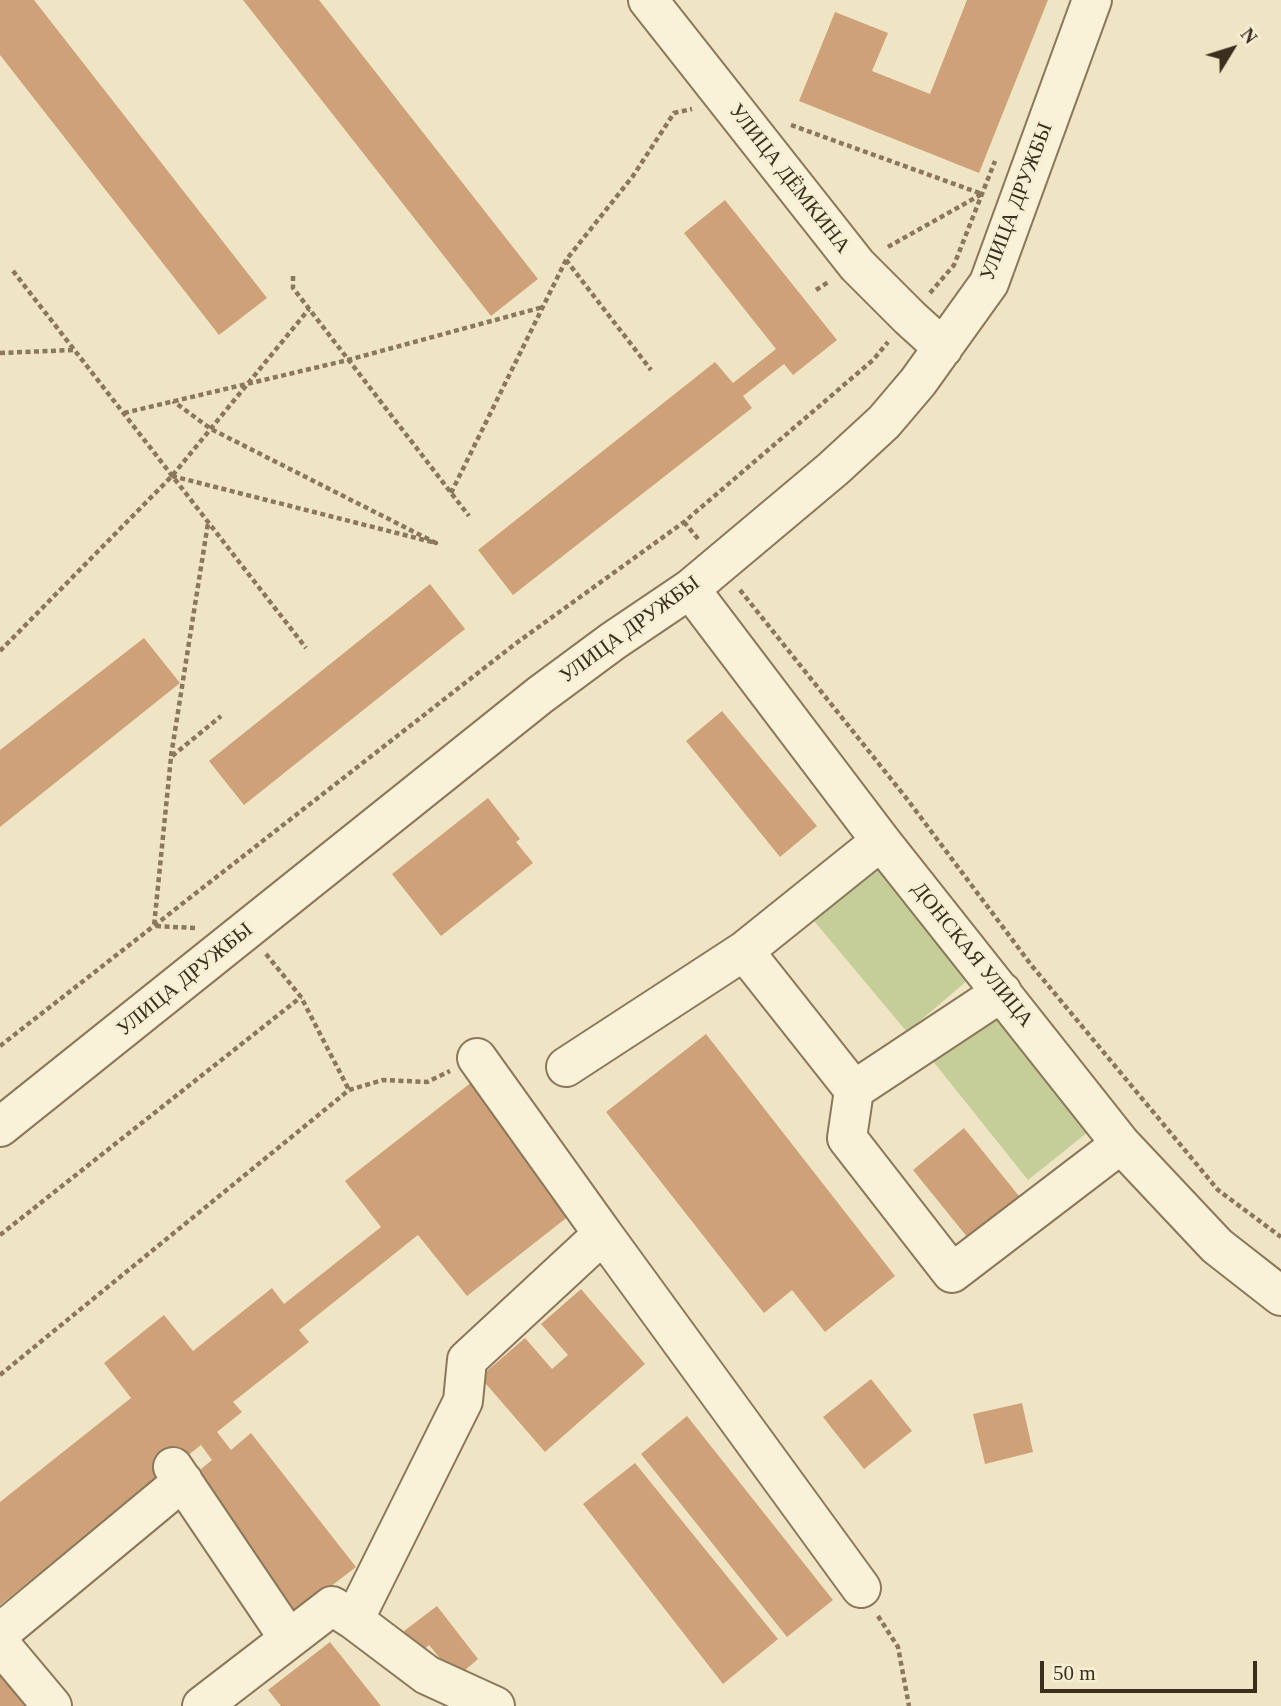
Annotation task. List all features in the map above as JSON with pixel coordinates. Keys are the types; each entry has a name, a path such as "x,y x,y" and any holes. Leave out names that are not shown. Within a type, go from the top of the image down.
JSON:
{"street":[{"name":"УЛИЦА ДЁМКИНА","path":"648,0 857,265 943,348"},
{"name":"УЛИЦА ДРУЖБЫ","path":"0,1128 540,695 613,640 690,589 833,469 884,422 918,382 989,283 1092,0"},
{"name":"ДОНСКАЯ УЛИЦА","path":"690,589 881,841 1121,1144 1217,1246 1281,1296"},
{"path":"566,1067 744,951 881,841"},
{"path":"744,951 854,1090 847,1138 952,1273 1121,1144"},
{"path":"854,1090 1002,992"},
{"path":"477,1058 861,1588"},
{"path":"354,1620 463,1401 467,1360 603,1234"},
{"path":"0,1633 178,1474 289,1639"},
{"path":"202,1706 332,1606 427,1675 495,1706"},
{"path":"0,1644 52,1706"}],"path":[{"path":"451,493 566,260 633,176 674,113 728,102"},
{"path":"779,120 982,194"},
{"path":"0,1046 514,644 684,522 873,360 954,265 997,155"},
{"path":"816,290 982,194"},
{"path":"566,260 651,370"},
{"path":"13,271 306,648"},
{"path":"293,276 293,288 469,516"},
{"path":"123,413 348,360 543,307"},
{"path":"0,651 172,476 309,309"},
{"path":"0,353 74,350"},
{"path":"172,476 436,543 211,429 173,401"},
{"path":"154,926 171,757 208,522"},
{"path":"684,522 907,799 1032,966 1219,1190 1281,1237"},
{"path":"171,757 221,716"},
{"path":"154,926 246,930 301,997 349,1090"},
{"path":"0,1235 301,997"},
{"path":"0,1375 349,1090 383,1080 427,1082 477,1058"},
{"path":"898,1647 909,1706"}],"green space":[{"path":"867,846 975,974 907,1032 799,903"},
{"path":"994,994 1098,1124 1028,1180 924,1050"}],"building":[{"path":"0,0 34,0 267,298 219,335 0,55"},
{"path":"243,0 319,0 538,279 491,316"},
{"path":"967,0 1048,0 979,173 799,101 835,12 888,33 872,71 930,94"},
{"path":"725,200 837,340 793,375 784,364 743,396 752,408 513,595 478,550 715,362 733,383 776,349 684,233"},
{"path":"430,584 465,629 244,805 209,761"},
{"path":"144,638 180,683 0,827 0,750"},
{"path":"722,711 817,826 780,857 686,741"},
{"path":"488,798 520,839 516,842 533,863 441,936 392,874"},
{"path":"706,1034 895,1276 825,1332 792,1290 764,1313 606,1112"},
{"path":"477,1078 579,1208 467,1296 418,1235 299,1330 309,1342 233,1402 242,1412 217,1432 231,1450 251,1433 356,1567 296,1613 190,1478 212,1460 201,1445 0,1605 0,1502 131,1398 104,1363 164,1315 193,1351 272,1288 284,1304 381,1227 345,1181"},
{"path":"964,1128 1019,1196 968,1238 913,1170"},
{"path":"581,1289 645,1364 545,1452 480,1377 525,1338 552,1369 568,1355 541,1324"},
{"path":"871,1379 912,1431 864,1469 823,1417"},
{"path":"1022,1403 1033,1452 985,1464 973,1414"},
{"path":"687,1416 833,1600 787,1637 641,1454"},
{"path":"635,1463 778,1639 723,1684 583,1504"},
{"path":"437,1606 478,1659 456,1678 429,1645 420,1653 404,1631"},
{"path":"330,1642 381,1706 281,1706 268,1690"},
{"path":"0,1663 34,1706 0,1706"}]}
